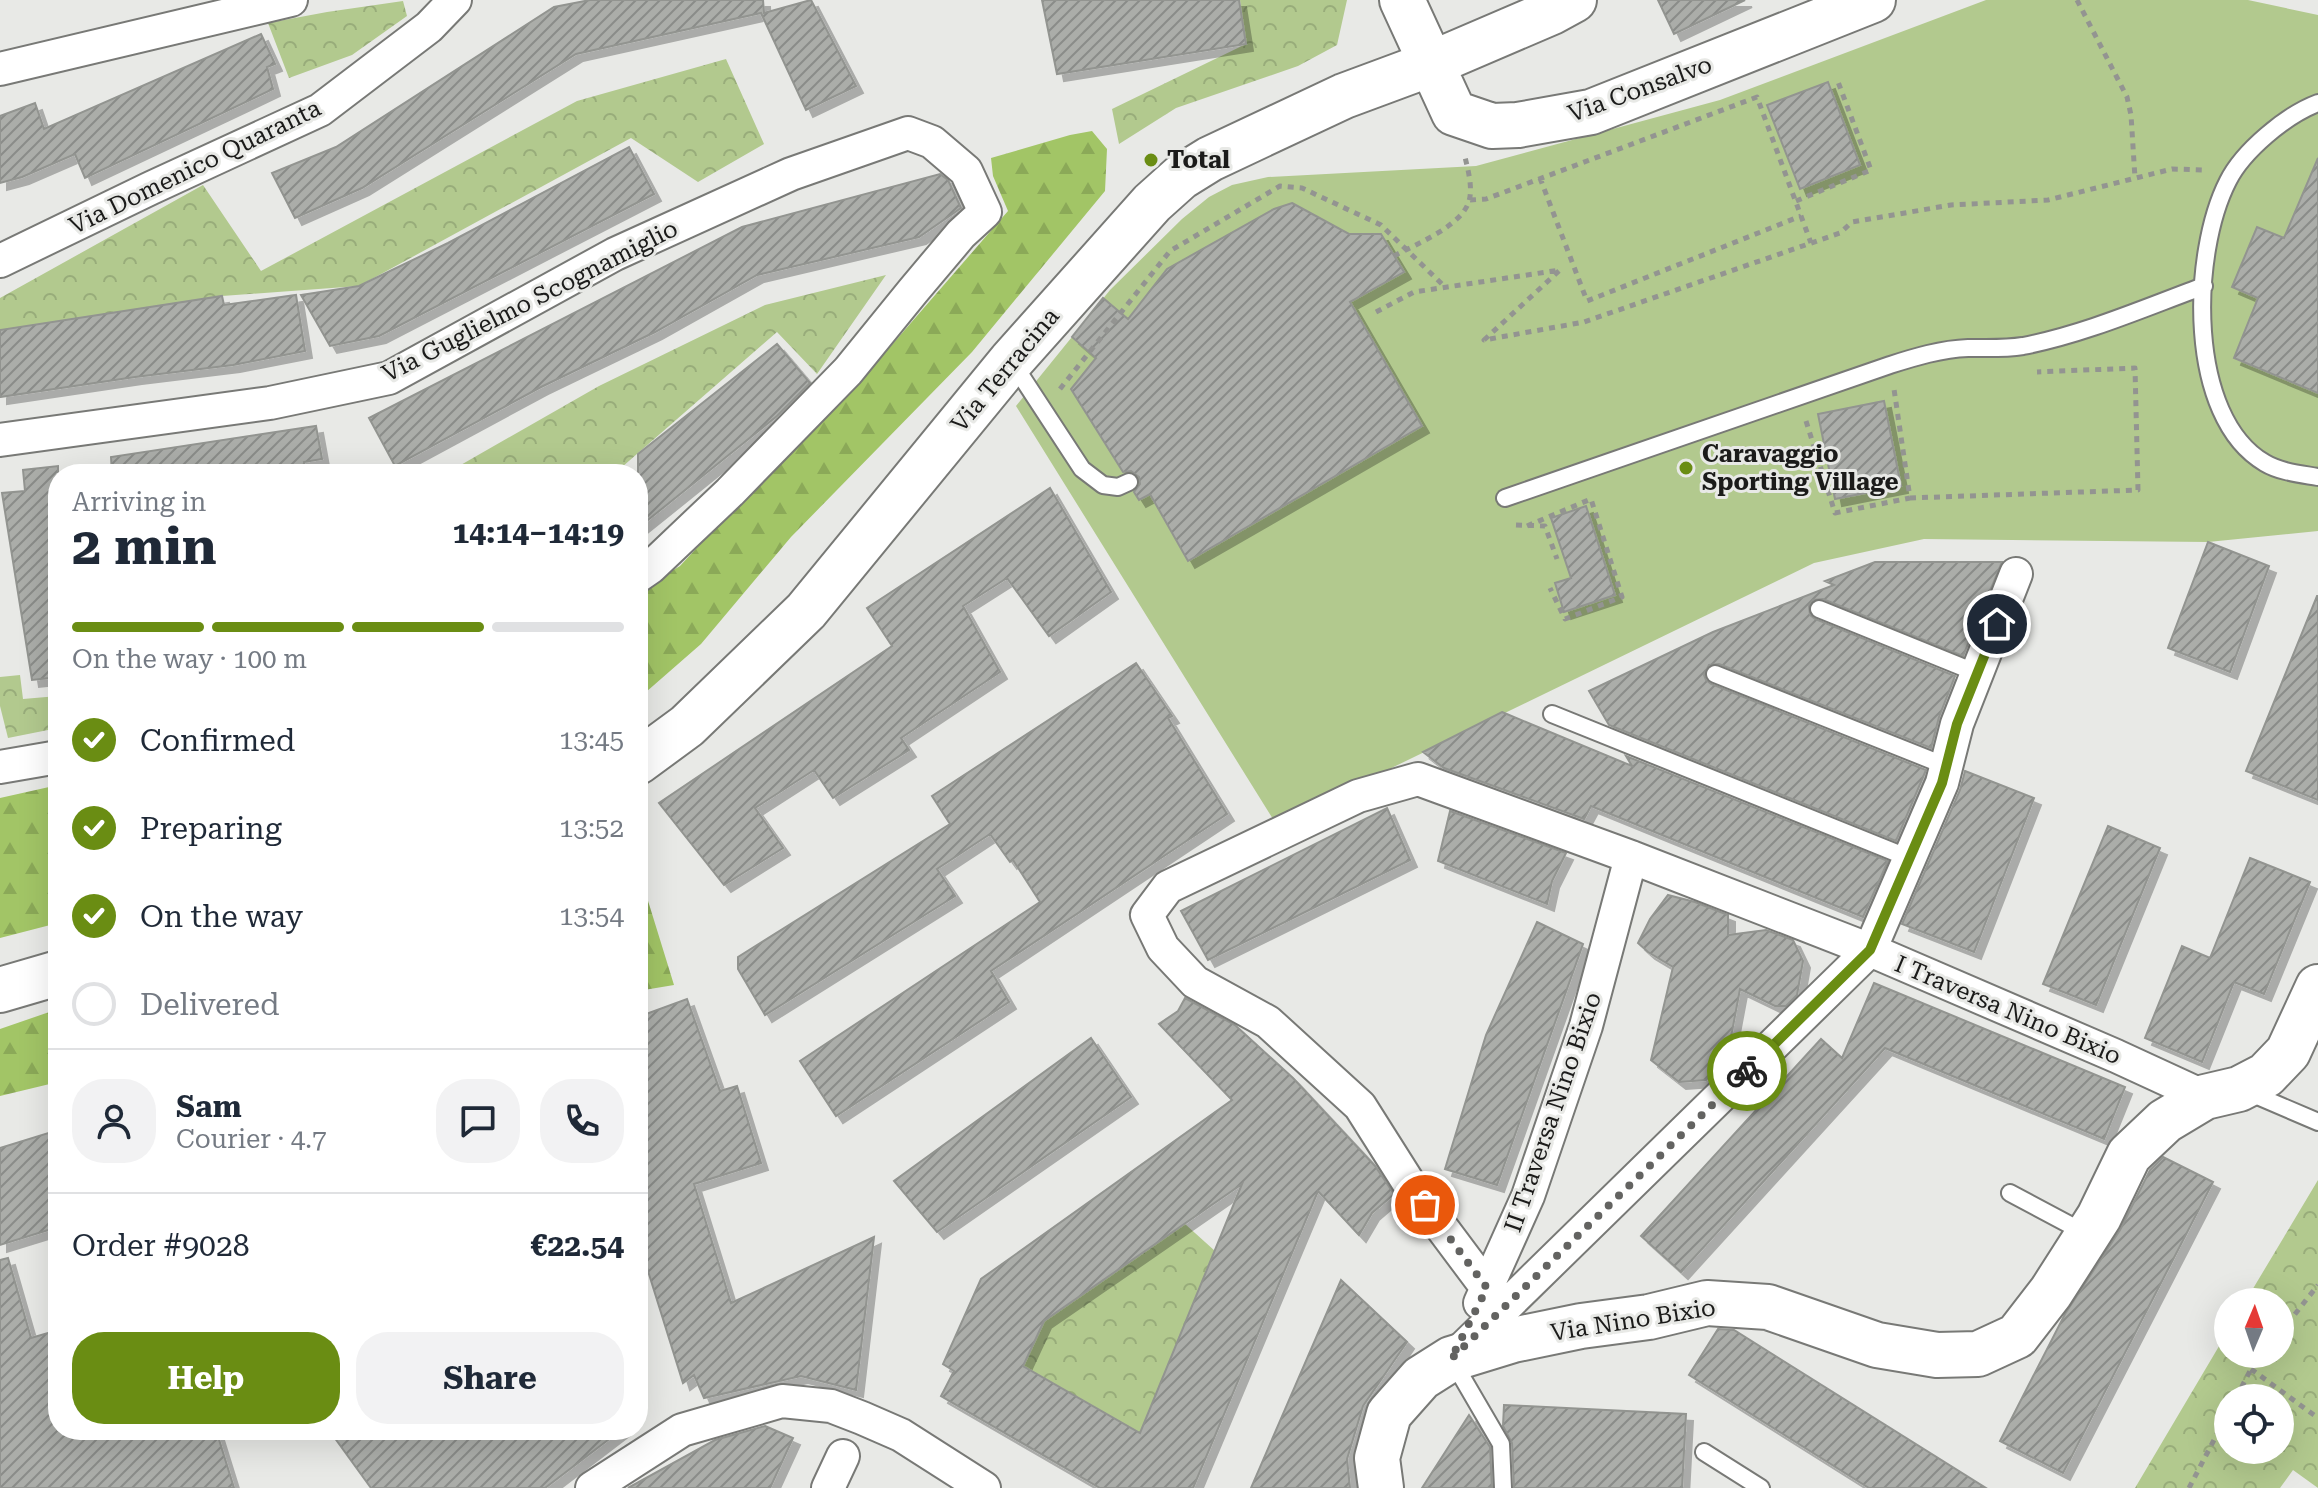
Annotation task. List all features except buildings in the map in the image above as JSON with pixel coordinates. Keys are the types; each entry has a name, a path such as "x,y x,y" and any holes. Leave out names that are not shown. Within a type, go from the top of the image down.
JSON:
{"street":[{"path":"0,69 291,0"},
{"name":"Via Domenico Quaranta","path":"0,261 320,110 429,27 455,0"},
{"path":"1402,0 1433,63"},
{"path":"1433,63 1438,0"},
{"name":"Via Terracina","path":"648,755 687,726 806,611 1011,361 1152,203 1181,177 1210,159 1344,96 1433,63 1574,0"},
{"name":"Via Consalvo","path":"1433,63 1454,113 1492,126 1518,125 1591,112 1873,0"},
{"name":"Via Guglielmo Scognamiglio","path":"0,440 270,403 389,378 615,254 791,174 908,133 932,142 966,171 985,212 961,234 848,371 730,492 648,569"},
{"path":"1451,1359 1870,950 1942,783 1957,724 2016,574"},
{"path":"0,767 48,759"},
{"name":"I Traversa Nino Bixio","path":"1487,1288 1410,1185 1360,1106 1268,1022 1195,982 1163,948 1147,915 1168,887 1358,796 1418,779 1631,857 1870,950 2116,1056 2222,1093"},
{"name":"II Traversa Nino Bixio","path":"1451,1359 1528,1196 1586,1026 1631,857"},
{"path":"0,990 48,976"},
{"name":"Via Nino Bixio","path":"1381,1488 1377,1458 1389,1414 1421,1378 1451,1359 1513,1340 1581,1326 1649,1317 1707,1303 1768,1307 1877,1345 1937,1355 1978,1354 2017,1336 2051,1292 2099,1217 2129,1155 2165,1121 2266,1075 2288,1052 2318,987"},
{"path":"592,1488 682,1430 782,1401 831,1406 862,1418 901,1435 984,1488"},
{"path":"828,1488 843,1456"}],"lane":[{"path":"2318,103 2287,119 2268,134 2235,170 2222,194 2205,260 2203,321 2208,369 2217,404 2231,428 2264,463 2318,477"},
{"path":"1505,498 1890,365 1943,351 1997,349 2050,340 2204,286"},
{"path":"1011,361 1082,469 1111,487 1129,482"},
{"path":"1819,609 1977,673"},
{"path":"1715,674 1946,766"},
{"path":"1552,714 1909,858"},
{"path":"2222,1093 2318,1122"},
{"path":"2010,1193 2088,1234"},
{"path":"1451,1359 1501,1444 1503,1488"},
{"path":"1704,1452 1761,1488"}],"path":[{"path":"2077,0 2127,97 2135,178"},
{"path":"1796,201 1871,170 1837,79"},
{"path":"1470,200 1486,199 1757,97 1811,243"},
{"path":"1394,256 1463,213 1470,200 1465,156"},
{"path":"1560,270 1484,340 1584,322 1840,233 1852,222 1951,205 2048,200 2172,169 2235,170"},
{"path":"1540,178 1587,301 1801,216"},
{"path":"1043,410 1170,251 1280,186 1302,188 1381,225 1445,287"},
{"path":"1376,312 1414,292 1574,266"},
{"path":"1890,365 1910,498"},
{"path":"1798,397 1835,513 1910,498 2138,490 2135,368 2029,373"},
{"path":"1527,526 1591,499 1622,597 1565,619 1550,588"},
{"path":"1516,525 1545,526 1557,559"},
{"path":"2294,1316 2318,1287"},
{"path":"2243,1384 2251,1369 2318,1418"},
{"path":"2189,1488 2214,1440"}],"green space":[{"path":"1240,0 1347,0 1337,45 1298,66 1176,108 1119,144 1112,109 1246,44"},
{"name":"Caravaggio Sporting Village","path":"1986,0 2248,0 2318,15 2318,531 2208,542 1924,539 1814,563 1276,824 1016,406 1110,290 1182,219 1209,197 1232,185 1268,177 1476,166 1720,100"},
{"path":"403,1 407,16 352,55 289,78 268,23"},
{"path":"726,59 764,144 698,182 631,138 359,286 222,296 0,330 0,298 203,185 261,271 577,101"},
{"path":"1092,131 1107,149 1105,191 972,352 791,537 701,644 648,690 648,585 680,566 778,460 890,347 1008,211 993,176 991,158"},
{"path":"886,275 817,374 777,332 625,464 462,464 599,386 765,305"},
{"path":"20,675 23,699 48,697 48,730 8,738 0,706 0,677"},
{"path":"48,787 48,926 0,938 0,798"},
{"path":"648,901 674,985 648,989"},
{"path":"48,1012 48,1084 0,1096 0,1029"},
{"path":"2318,1180 2318,1488 2293,1470 2280,1488 2135,1488 2214,1355 2214,1368 2294,1368 2294,1288 2253,1288"},
{"path":"1185,1224 1215,1251 1140,1433 1023,1366 1044,1321"}],"way so far":[{"path":"1425,1205 1487,1288 1451,1359 1747,1071"}],"place":[{"name":"Total","path":"1151,160"},
{"name":"Caravaggio Sporting Village","path":"1686,468"}],"route":[{"path":"1747,1071 1870,950 1942,783 1957,724 1997,624"}]}
